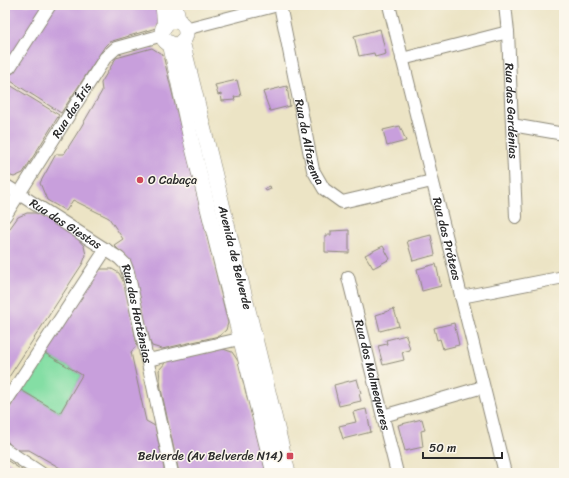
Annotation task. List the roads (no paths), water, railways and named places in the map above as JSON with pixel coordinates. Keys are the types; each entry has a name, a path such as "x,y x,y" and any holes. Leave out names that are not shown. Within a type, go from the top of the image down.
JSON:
{"main road":[{"name":"Avenida de Belverde","path":"163,5 174,33 249,336 288,473"},
{"name":"Avenida de Belverde","path":"174,33 175,5"},
{"name":"Avenida de Belverde","path":"249,336 274,473"}],"street":[{"path":"5,65 10,67 50,5"},
{"name":"Rua das Íris","path":"5,216 110,52 128,44 279,5"},
{"name":"Rua da Alfazema","path":"279,5 313,170 324,189 342,202 432,181"},
{"name":"Rua das Próteas","path":"389,5 505,473"},
{"name":"Rua das Gardénias","path":"505,5 508,32 516,217"},
{"path":"402,59 508,32"},
{"path":"512,125 564,134"},
{"name":"Rua das Giestas","path":"5,185 106,249"},
{"name":"Rua das Hortênsias","path":"5,403 106,249 119,258 126,267 148,360 172,473"},
{"path":"461,297 564,276"},
{"name":"Rua dos Malmequeres","path":"348,277 397,473"},
{"path":"148,360 249,336"},
{"path":"383,416 483,387"},
{"path":"5,449 41,473"}],"place":[{"name":"O Cabaça","path":"140,180"},
{"name":"Belverde (Av Belverde N14)","path":"290,456"}]}
